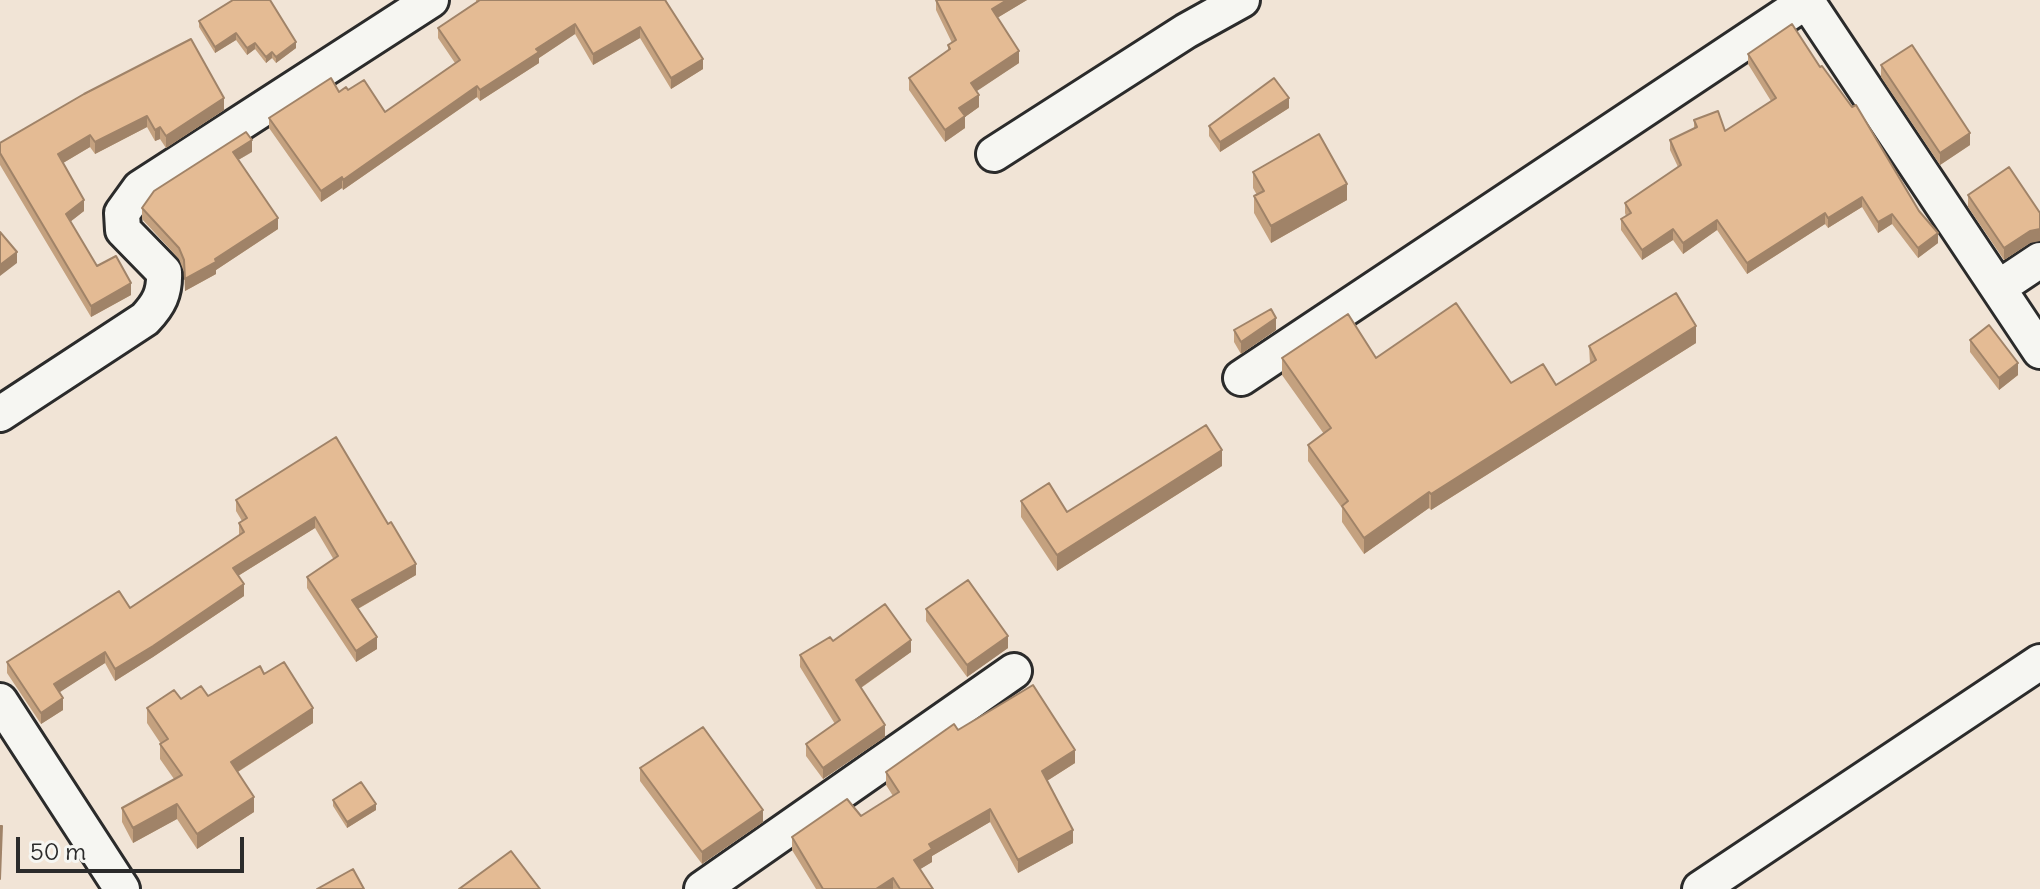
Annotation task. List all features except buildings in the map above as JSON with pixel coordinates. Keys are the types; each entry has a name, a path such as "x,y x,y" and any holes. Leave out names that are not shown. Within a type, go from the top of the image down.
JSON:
{"street":[{"path":"0,414 145,319 157,307 162,296 164,272 123,230 122,213 140,188 431,0"},
{"path":"994,154 1186,31 1242,0"},
{"path":"1241,378 1807,0 2040,351"},
{"path":"1998,288 2040,260"},
{"path":"1700,889 2040,662"},
{"path":"702,889 1014,671"},
{"path":"0,701 122,889"}]}
